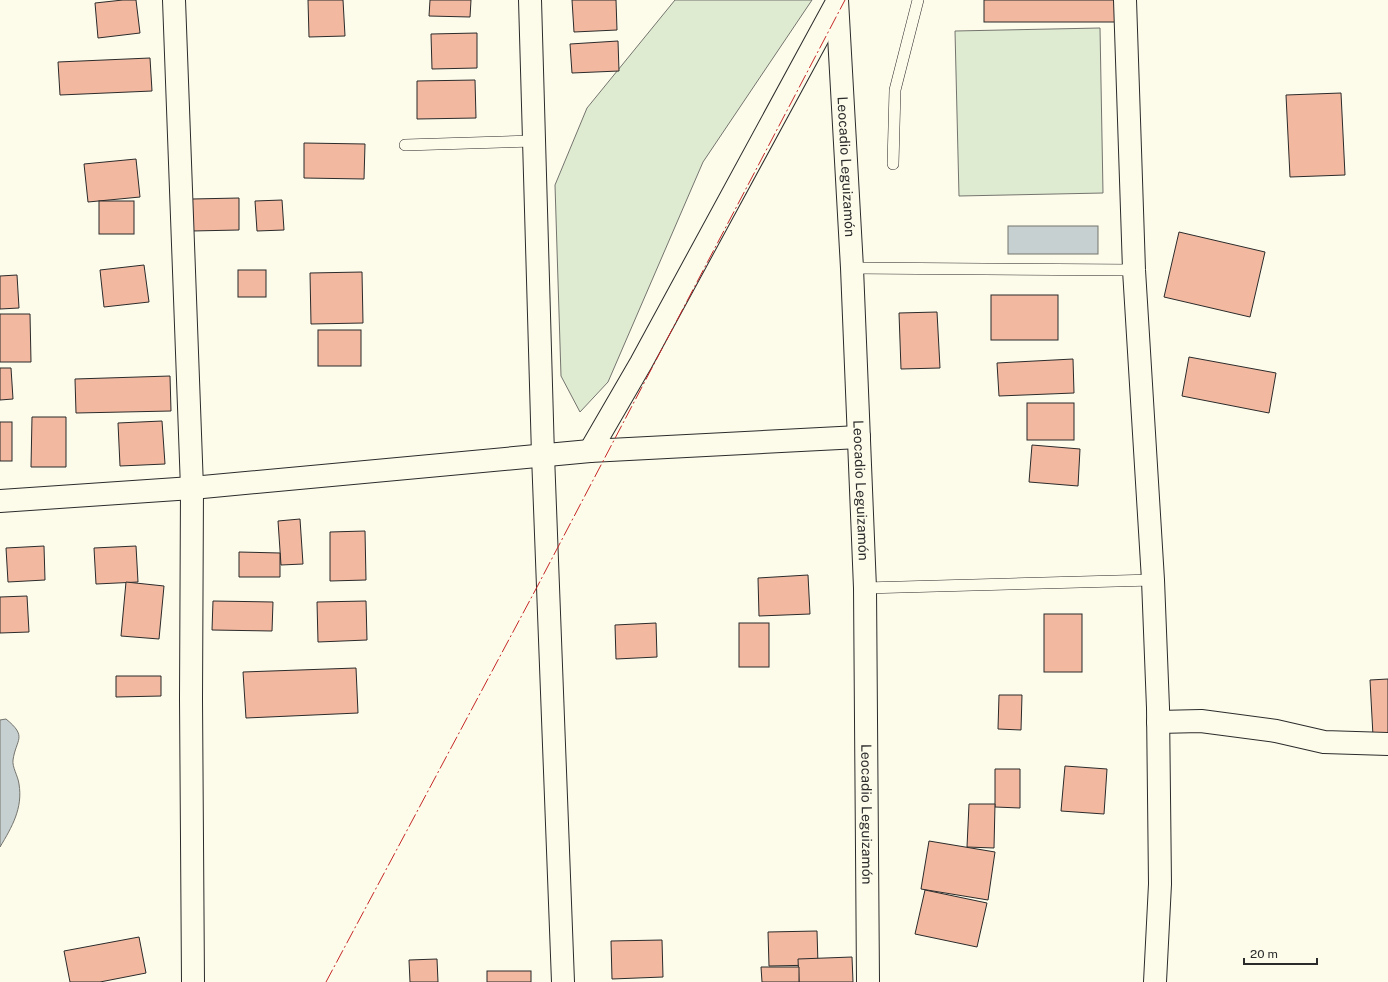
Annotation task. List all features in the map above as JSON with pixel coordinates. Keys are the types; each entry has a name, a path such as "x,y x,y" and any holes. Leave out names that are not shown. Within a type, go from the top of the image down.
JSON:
{"street":[{"path":"174,0 192,488 191,699 193,982"},
{"path":"530,0 543,455 563,982"},
{"path":"1125,0 1134,270 1153,580 1158,722 1160,884 1155,982"},
{"path":"590,451 641,363 837,2"},
{"name":"Leocadio Leguizamón","path":"837,2 852,268 865,588 868,982"},
{"path":"0,500 192,488 590,451 859,437"},
{"path":"1158,722 1201,721 1276,731 1324,742 1388,744"}],"lane":[{"path":"894,164 895,90 918,0"},
{"path":"405,145 534,140"},
{"path":"852,268 1134,270"},
{"path":"865,588 1153,580"}],"green space":[{"path":"675,0 812,0 703,162 608,382 580,412 561,376 555,185 587,108"},
{"path":"1100,28 1103,193 959,196 955,31"}],"shaded area":[{"path":"1008,226 1098,226 1098,254 1008,254"},
{"path":"6,719 13,725 19,734 13,763 20,793 16,817 0,847 0,720"}],"building":[{"path":"136,0 140,33 98,38 95,3"},
{"path":"308,0 343,0 345,36 309,37"},
{"path":"430,0 471,0 470,17 429,16"},
{"path":"572,0 616,0 617,30 574,32"},
{"path":"984,0 1123,0 1123,22 984,22"},
{"path":"477,33 477,68 432,69 431,34"},
{"path":"618,41 619,71 572,73 570,44"},
{"path":"150,58 152,91 60,95 58,62"},
{"path":"475,80 476,118 417,119 417,81"},
{"path":"1341,93 1345,175 1290,177 1286,95"},
{"path":"304,143 365,144 364,179 304,178"},
{"path":"136,159 140,197 88,202 84,164"},
{"path":"239,198 239,230 192,231 192,199"},
{"path":"282,200 284,230 257,231 255,201"},
{"path":"99,201 134,201 134,234 99,234"},
{"path":"1179,232 1265,252 1250,317 1164,297"},
{"path":"144,265 149,302 104,307 100,270"},
{"path":"238,270 266,270 266,297 238,297"},
{"path":"362,272 363,323 311,324 310,273"},
{"path":"17,275 19,308 0,309 0,276"},
{"path":"991,295 1058,295 1058,340 991,340"},
{"path":"937,312 940,368 901,369 899,313"},
{"path":"0,314 30,314 31,362 0,362"},
{"path":"318,330 361,330 361,366 318,366"},
{"path":"1189,357 1276,373 1269,413 1182,396"},
{"path":"1073,359 1074,393 999,396 997,363"},
{"path":"0,368 11,368 13,399 0,400"},
{"path":"170,376 171,411 76,413 75,379"},
{"path":"1027,403 1074,403 1074,440 1027,440"},
{"path":"32,417 66,417 66,467 31,467"},
{"path":"162,421 165,464 120,466 118,423"},
{"path":"0,422 12,422 12,461 0,461"},
{"path":"1032,445 1080,449 1078,486 1029,482"},
{"path":"300,519 303,564 281,565 278,521"},
{"path":"365,531 366,580 330,581 330,532"},
{"path":"44,546 45,580 8,582 6,548"},
{"path":"136,546 138,582 96,584 94,548"},
{"path":"239,552 280,553 280,577 239,577"},
{"path":"808,575 810,614 759,616 758,578"},
{"path":"126,582 164,586 159,639 121,636"},
{"path":"27,596 29,632 0,633 0,597"},
{"path":"213,601 273,602 272,631 212,630"},
{"path":"366,601 367,640 318,642 317,602"},
{"path":"1044,614 1082,614 1082,672 1044,672"},
{"path":"656,623 657,657 616,659 615,625"},
{"path":"739,623 769,623 769,667 739,667"},
{"path":"356,668 358,713 246,718 243,672"},
{"path":"116,676 161,676 161,696 116,697"},
{"path":"1388,679 1388,735 1373,736 1370,680"},
{"path":"999,695 1022,695 1021,730 998,729"},
{"path":"1065,766 1107,769 1104,814 1061,811"},
{"path":"995,769 1020,769 1020,808 995,807"},
{"path":"969,804 995,804 994,848 967,847"},
{"path":"929,841 995,852 988,900 921,889"},
{"path":"925,890 987,903 977,947 915,934"},
{"path":"817,931 818,965 769,966 768,932"},
{"path":"139,937 146,973 100,982 70,982 64,951"},
{"path":"662,940 663,977 612,979 611,941"},
{"path":"852,957 853,982 799,982 798,959"},
{"path":"437,959 438,982 410,982 409,960"},
{"path":"761,967 799,967 799,982 762,982"},
{"path":"487,971 531,971 531,982 487,982"}],"power":[{"path":"326,982 537,587 845,0"}]}
